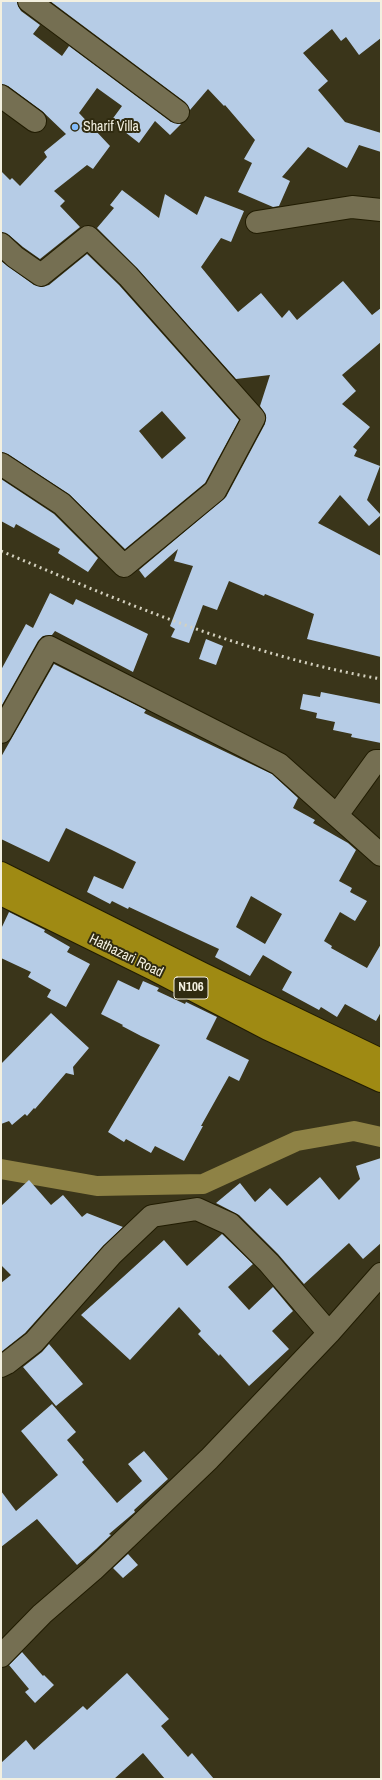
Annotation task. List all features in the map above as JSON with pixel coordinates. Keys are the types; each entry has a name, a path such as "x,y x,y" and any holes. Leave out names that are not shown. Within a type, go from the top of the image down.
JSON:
{"highway":[{"name":"Hathazari Road","path":"1,874 381,1060"},
{"name":"Hathazari Road","path":"1,894 155,970 268,1029 381,1081"}],"street":[{"path":"29,1 178,112"},
{"path":"1,96 34,120"},
{"path":"257,222 352,208 381,210"},
{"path":"1,244 15,257 41,275 88,237 128,276 254,418 215,491 124,566 62,504 1,464"},
{"path":"1,732 49,648 279,764 381,855"},
{"path":"337,815 376,761 381,761"},
{"path":"1,1366 34,1342 112,1254 152,1216 197,1209 230,1224 269,1263 329,1333"},
{"path":"1,1656 42,1614 93,1570 209,1459 329,1333 381,1274"}],"building":[{"path":"1,1 17,1 21,11 40,25 33,34 62,56 69,46 171,122 181,124 170,135 155,121 139,143 111,121 122,106 97,88 79,113 110,146 93,169 87,165 54,191 65,201 60,206 80,227 40,259 9,235 1,232 1,171 10,180 12,178 20,186 47,157 44,152 66,134 42,111 8,86 1,84"},
{"path":"50,1 381,1 381,38 359,55 346,37 341,41 332,29 303,53 328,81 318,90 345,122 381,133 381,152 359,145 347,168 308,147 282,177 290,181 279,206 273,207 238,192 252,163 244,159 255,140 225,105 224,106 208,89 190,110 185,102"},
{"path":"122,190 159,218 165,194 197,215 205,196 244,211 231,242 221,238 201,267 238,312 261,293 282,318 289,310 297,320 343,281 372,315 381,308 381,342 342,375 356,391 342,404 370,427 353,447 357,450 354,456 380,466 367,500 381,515 369,526 340,495 318,523 381,556 381,657 307,639 314,614 265,594 264,596 229,581 217,610 203,605 189,643 171,637 175,629 170,626 193,566 174,561 178,549 145,578 139,570 226,497 265,424 266,416 260,406 270,375 236,379 137,268 97,228 114,208 110,205"},
{"path":"87,254 119,285 239,420 205,483 125,549 69,494 8,454 1,452 1,261 34,285 42,287 49,285","holes":["162,411 186,438 162,459 139,431"]},
{"path":"1,479 54,514 98,558 88,572 58,553 60,549 16,524 14,528 1,521"},
{"path":"50,593 73,605 76,599 148,634 133,672 55,631 52,635 43,636 38,641 2,705 1,670 26,624 33,628"},
{"path":"206,639 223,646 216,665 199,659"},
{"path":"54,664 146,710 144,713 272,774 298,798 293,808 315,820 313,823 348,843 356,850 339,881 352,888 350,892 367,901 355,921 340,912 324,941 332,946 331,948 367,968 381,944 381,1012 376,1021 345,1004 337,1017 321,1007 319,1010 282,990 292,972 263,955 250,976 215,957 219,949 129,907 128,909 112,901 110,904 87,892 94,876 123,889 136,862 112,850 66,828 49,862 1,839 1,757","holes":["251,896 282,914 265,944 236,927"]},
{"path":"321,692 381,704 381,743 351,737 352,734 333,730 335,722 316,718 317,713 300,709 303,694 320,697"},
{"path":"9,912 45,930 44,932 70,947 67,952 90,964 66,1007 47,997 51,990 28,977 31,972 1,958 1,929"},
{"path":"118,980 139,990 143,981 159,988 157,991 185,1004 186,1002 217,1017 206,1039 249,1060 239,1081 229,1076 201,1126 203,1126 184,1161 155,1146 151,1153 126,1139 124,1142 108,1132 160,1045 101,1014"},
{"path":"51,1013 89,1048 73,1067 74,1075 66,1073 35,1109 34,1108 27,1116 25,1114 12,1125 9,1121 1,1124 1,1064"},
{"path":"381,1158 381,1243 363,1259 349,1243 304,1284 278,1254 239,1215 216,1203 240,1183 255,1202 270,1188 287,1206 320,1177 339,1200 360,1179 356,1166"},
{"path":"29,1180 51,1205 63,1195 82,1217 87,1213 123,1227 103,1246 25,1333 1,1352 1,1283 11,1275 1,1265 1,1206"},
{"path":"222,1234 253,1264 228,1287 249,1310 273,1287 293,1311 272,1331 289,1349 249,1386 220,1354 219,1356 198,1334 201,1331 179,1307 130,1360 81,1315 164,1240 187,1266"},
{"path":"49,1344 83,1384 56,1406 23,1367 42,1352"},
{"path":"52,1404 76,1432 67,1440 84,1460 82,1462 117,1503 142,1481 128,1464 144,1451 168,1479 134,1510 135,1512 109,1534 111,1535 77,1565 37,1519 1,1547 1,1491 16,1511 58,1475 21,1431"},
{"path":"128,1554 138,1565 123,1578 113,1568"},
{"path":"22,1652 43,1676 44,1675 54,1685 35,1703 25,1692 29,1689 9,1665"},
{"path":"127,1673 169,1719 161,1726 188,1757 192,1753 214,1779 165,1779 143,1753 114,1779 1,1779 1,1763 26,1740 34,1750 83,1706 87,1710"}],"waterway":[{"path":"1,1169 97,1186 203,1184 297,1141 354,1131 381,1137"}],"railway":[{"path":"1,551 140,608 235,642 283,657 381,679"}],"place":[{"name":"Sharif Villa","path":"75,127"}]}
